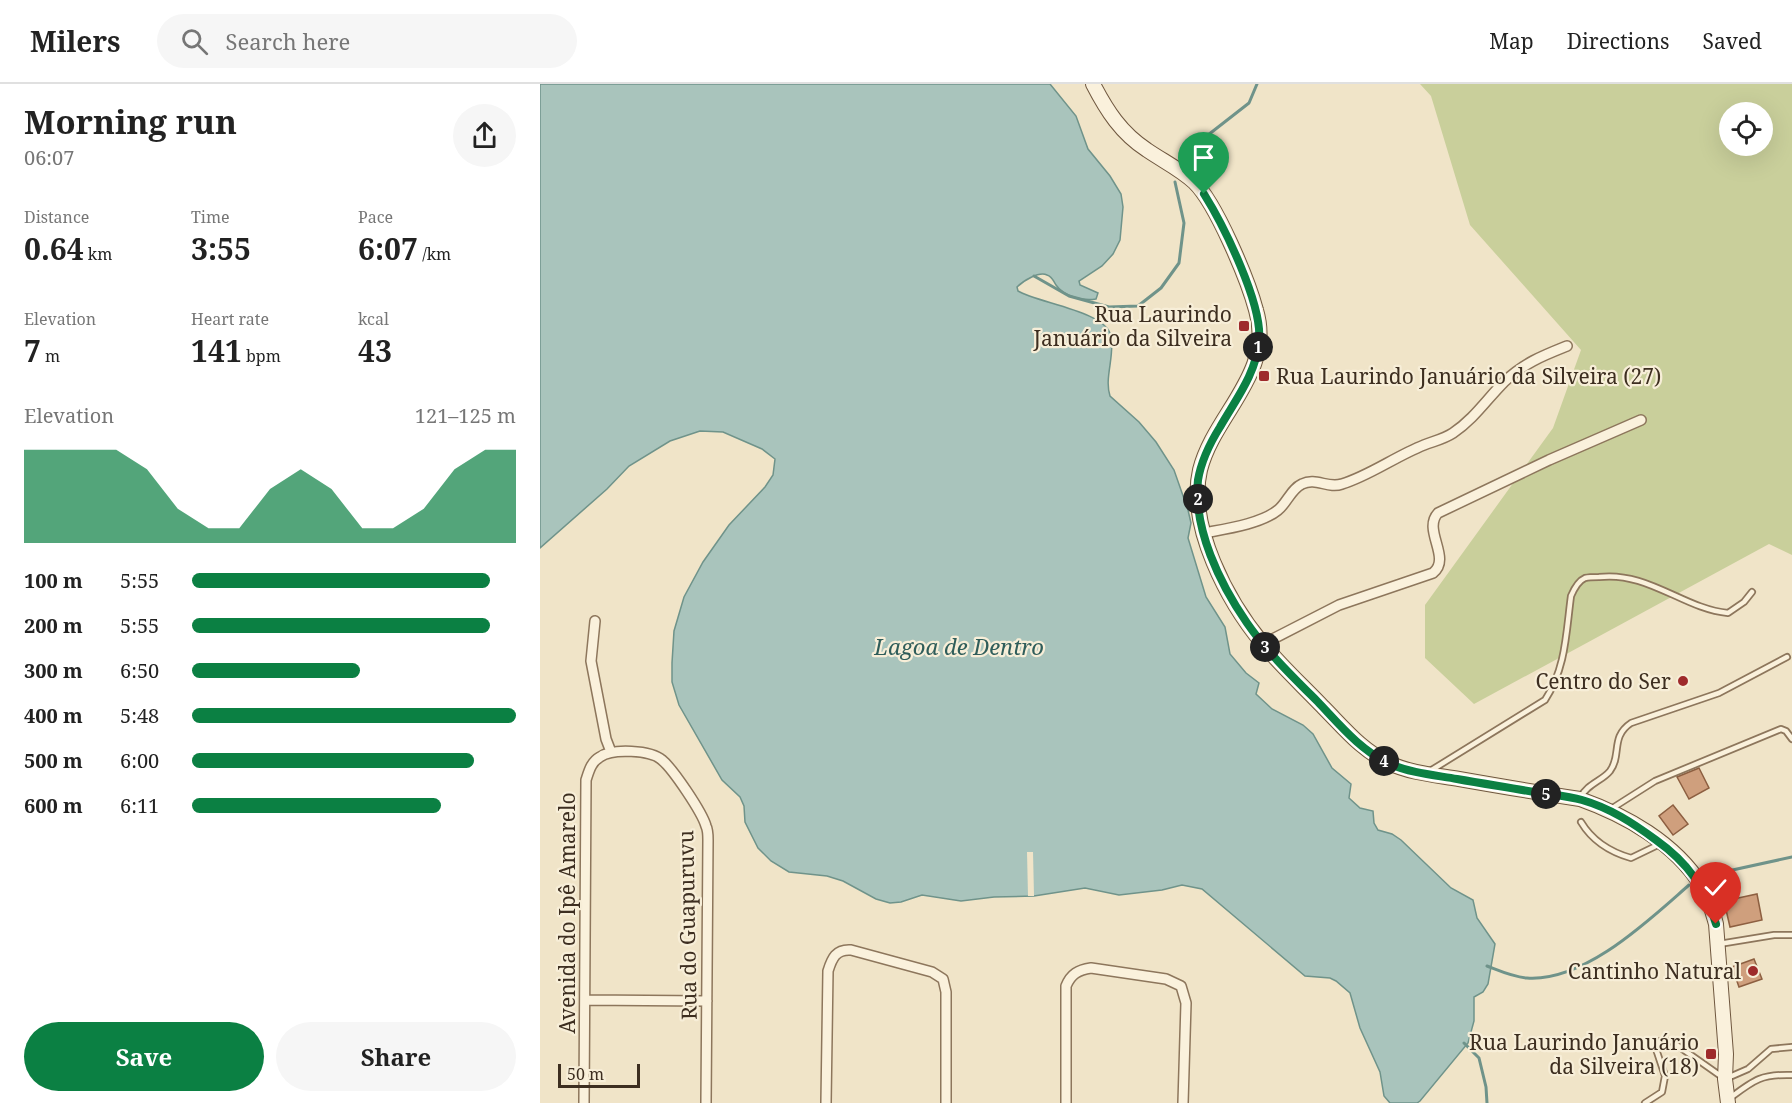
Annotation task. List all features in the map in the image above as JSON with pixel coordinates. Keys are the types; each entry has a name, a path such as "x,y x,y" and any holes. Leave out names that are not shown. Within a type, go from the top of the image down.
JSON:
{"main road":[{"path":"1093,84 1105,108 1123,131 1146,150 1186,176 1204,194 1229,242 1257,311 1260,327 1259,342 1252,371 1212,439 1201,467 1198,495 1204,533 1218,572 1232,600 1263,644 1378,759 1426,774 1580,799 1609,810 1639,827 1689,868 1711,904 1719,944 1728,1101"}],"street":[{"path":"1204,533 1273,514 1303,483 1318,481 1334,486 1342,484 1452,434 1473,417 1504,382 1533,359 1567,346"},
{"path":"1263,644 1339,605 1433,573 1438,569 1440,563 1432,525 1438,513 1560,455 1641,420"},
{"path":"595,621 591,661 606,739 611,752"},
{"name":"Rua do Guapuruvu","path":"595,761 611,752 654,754 662,760 695,806 706,827 708,840 706,1103"},
{"name":"Avenida do Ipê Amarelo","path":"584,1103 586,780 589,769 595,761"},
{"path":"826,1103 828,971 831,960 844,949 932,972 943,979 946,992 946,1103"},
{"path":"1066,1103 1066,986 1074,974 1081,969 1091,968 1166,979 1181,986 1186,1003 1183,1103"},
{"path":"585,1000 707,1001"}],"lane":[{"path":"1426,774 1545,700 1555,684 1561,667 1571,596 1576,585 1584,578 1606,576 1630,578 1664,589 1712,612 1728,613 1744,602 1752,592"},
{"path":"1580,799 1588,788 1610,771 1622,729 1631,723 1719,693 1787,657"},
{"path":"1609,810 1644,786 1781,729 1792,739"},
{"path":"1581,822 1596,841 1615,854 1631,858 1661,843"},
{"path":"1719,944 1774,935 1792,935"},
{"path":"1646,1103 1662,1092 1665,1076 1656,1049 1660,1041 1671,1041 1725,1079 1748,1069 1771,1049 1792,1047"},
{"path":"1728,1101 1755,1080 1771,1074 1792,1075"}],"green space":[{"path":"1420,84 1792,84 1792,555 1769,544 1474,704 1425,658 1425,605 1553,428 1581,350 1470,225 1431,96"}],"water":[{"name":"Lagoa de Dentro","path":"540,84 1050,84 1076,116 1088,149 1121,194 1123,207 1120,240 1113,254 1102,266 1079,281 1080,285 1098,293 1096,299 1080,299 1064,293 1051,277 1044,274 1036,275 1023,282 1017,287 1018,291 1084,314 1106,327 1112,344 1108,382 1110,396 1139,422 1156,442 1174,470 1191,523 1188,538 1206,597 1225,627 1230,654 1246,673 1259,683 1256,694 1272,709 1303,725 1313,734 1332,768 1351,784 1349,798 1360,808 1373,811 1374,823 1378,830 1392,834 1401,840 1451,888 1473,900 1477,918 1495,944 1488,984 1483,992 1474,997 1474,1021 1468,1043 1420,1101 1390,1103 1384,1096 1380,1072 1360,1028 1350,993 1330,978 1305,976 1202,889 1182,885 1162,890 1119,895 1085,888 1034,896 961,901 922,895 890,903 876,899 843,881 827,876 789,872 771,861 758,848 745,822 744,806 740,797 722,780 679,705 672,682 672,663 674,631 684,597 703,562 729,525 765,487 773,475 775,459 762,449 723,432 700,431 670,441 629,466 607,489 540,548"}],"pier":[{"path":"1027,852 1033,852 1034,896 1028,896"}],"building":[{"path":"1699,768 1709,788 1689,799 1677,777"},
{"path":"1673,805 1688,824 1673,835 1659,816"},
{"path":"1757,894 1762,920 1730,927 1724,901"},
{"path":"1754,959 1762,979 1739,987 1732,967"}],"waterway":[{"path":"1190,153 1199,142 1249,103 1257,84"},
{"path":"1034,276 1069,296 1109,307 1138,306 1161,288 1179,263 1184,223 1175,182"},
{"path":"1705,876 1792,857"},
{"path":"1487,966 1527,978 1549,977 1571,970 1615,946 1689,885"},
{"path":"1464,1043 1479,1058 1486,1087 1487,1103"}],"place":[{"name":"Rua Laurindo Januário da Silveira","path":"1244,326"},
{"name":"Rua Laurindo Januário da Silveira (27)","path":"1264,376"},
{"name":"Centro do Ser","path":"1683,681"},
{"name":"Cantinho Natural","path":"1753,971"},
{"name":"Rua Laurindo Januário da Silveira (18)","path":"1711,1054"}],"route":[{"path":"1204,194 1229,242 1257,311 1260,327 1257,358 1252,371 1245,387 1212,439 1198,480 1199,511 1211,554 1232,600 1247,624 1281,664 1378,759 1426,774 1580,799 1609,810 1639,827 1689,868 1711,904 1716,924"}]}
